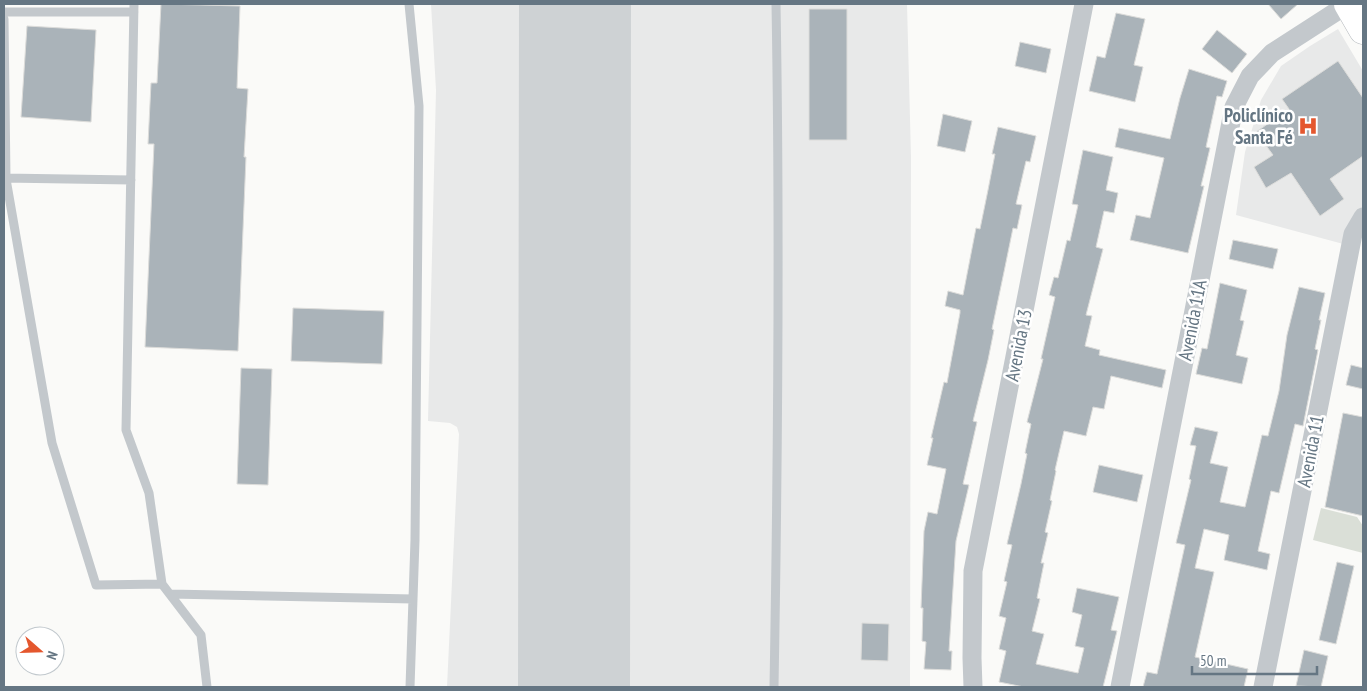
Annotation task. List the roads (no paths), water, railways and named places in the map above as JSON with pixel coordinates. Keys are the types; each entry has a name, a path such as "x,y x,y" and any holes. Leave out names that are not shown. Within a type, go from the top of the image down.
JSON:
{"highway":[{"path":"1348,4 1363,30"}],"street":[{"name":"Avenida 13","path":"973,687 973,571 1084,4"},
{"name":"Avenida 11A","path":"1120,687 1234,106 1250,76 1272,53 1348,4"},
{"name":"Avenida 11","path":"1263,687 1353,234 1363,217"}],"lane":[{"path":"409,4 419,106 415,540 410,687"},
{"path":"774,687 777,538 779,177 776,4"},
{"path":"4,12 134,8 126,430 149,493 162,584 201,635 207,687"},
{"path":"4,19 5,178 52,443 96,585 162,584"},
{"path":"5,178 131,180"},
{"path":"170,594 413,599"}],"place":[{"name":"Policlínico Santa Fé","path":"1308,126"}]}
